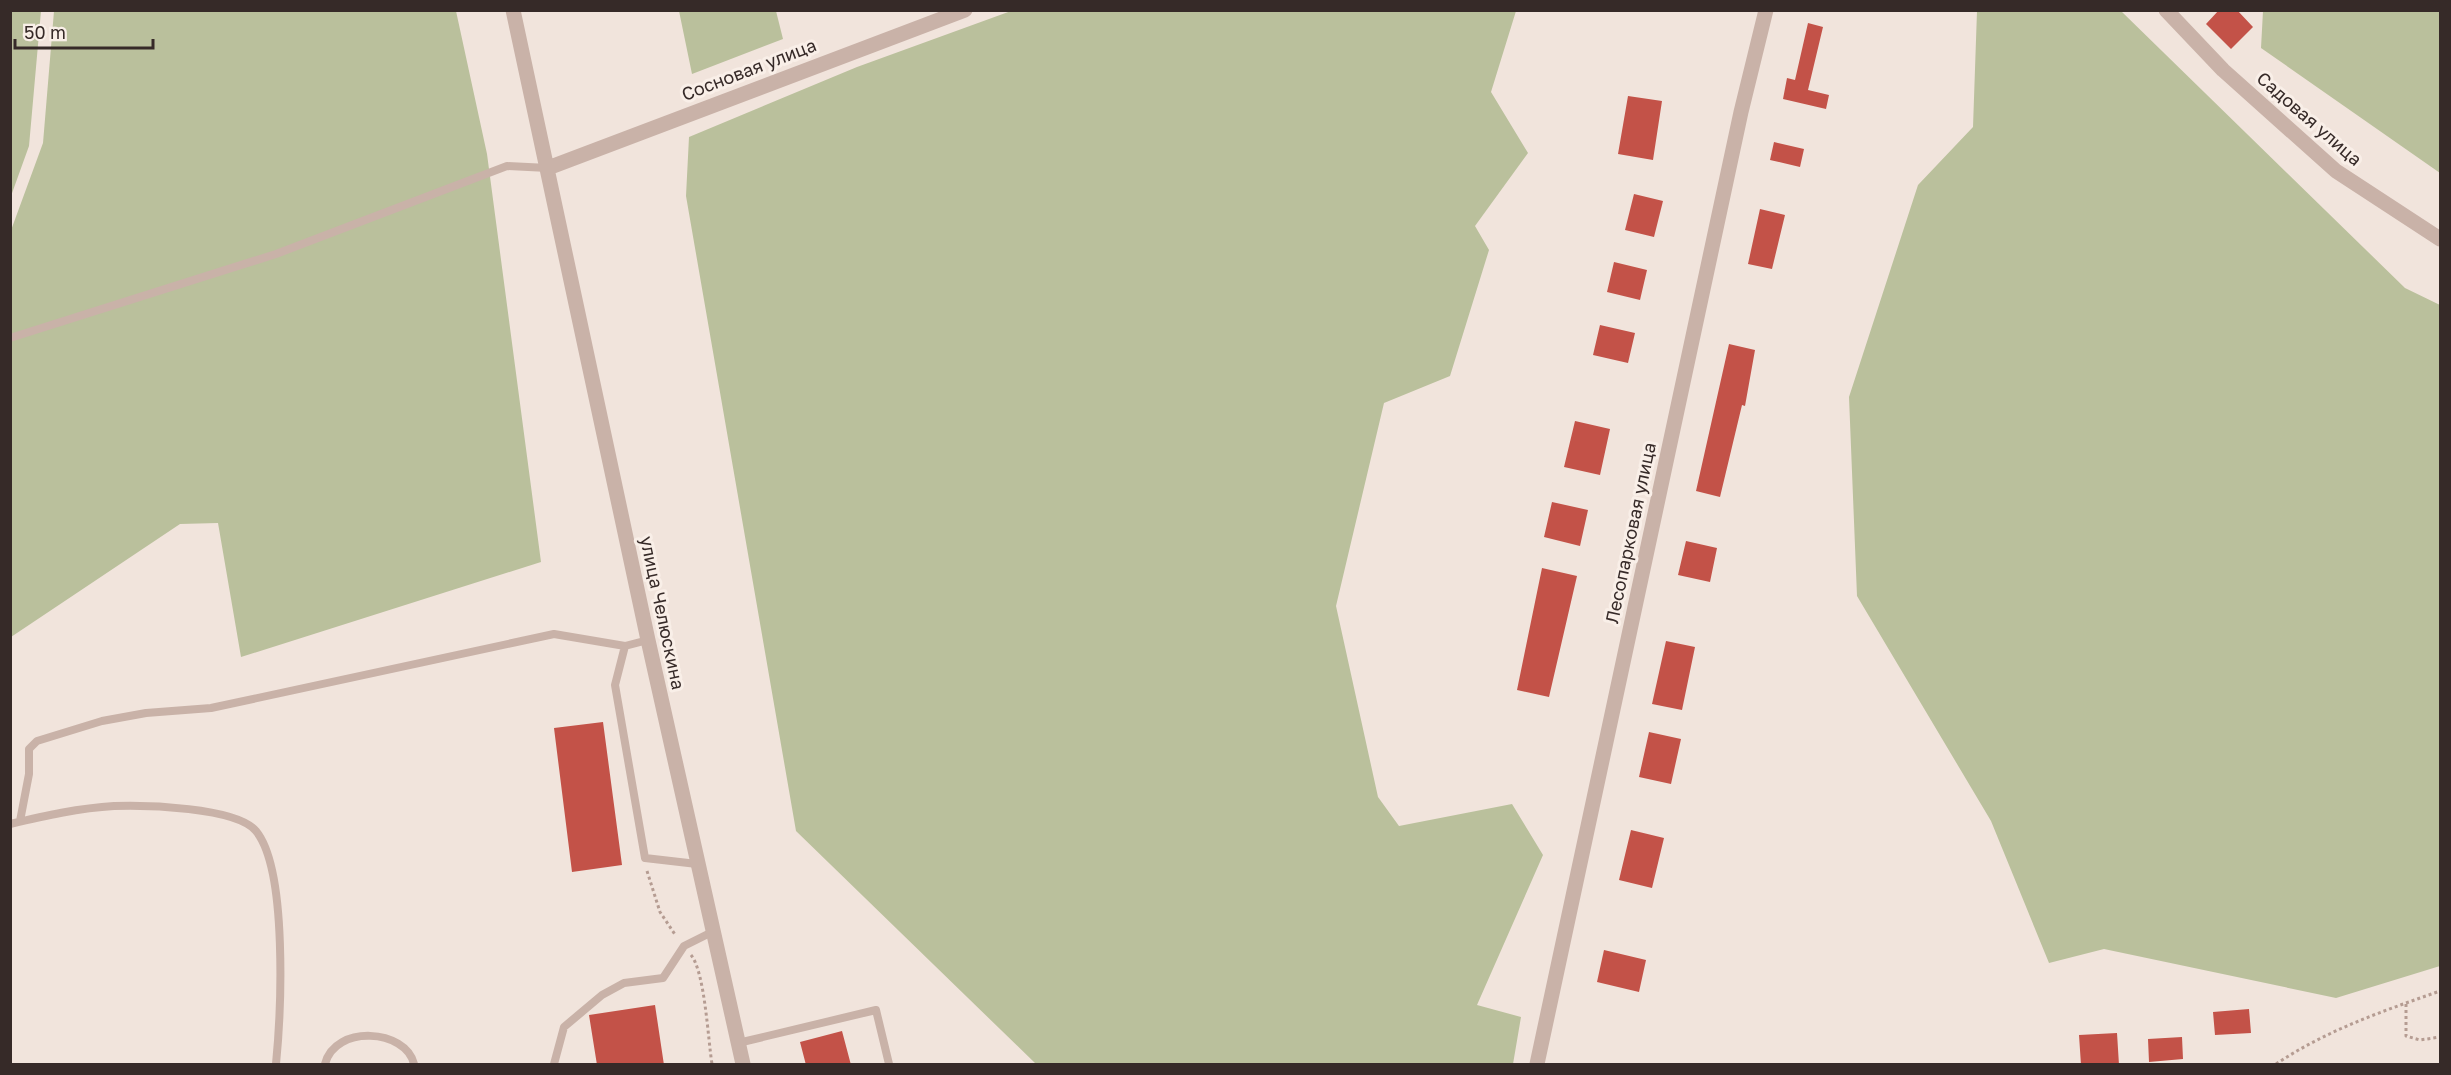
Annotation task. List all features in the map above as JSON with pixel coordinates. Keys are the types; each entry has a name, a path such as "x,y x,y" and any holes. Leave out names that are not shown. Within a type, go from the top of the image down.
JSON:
{"street":[{"name":"улица Челюскина","path":"513,10 648,640 743,1065"},
{"name":"Сосновая улица","path":"548,168 966,10"},
{"name":"Лесопарковая улица","path":"1538,1065 1738,123 1766,10"},
{"name":"Садовая улица","path":"2166,10 2223,70 2336,171 2440,239"}],"lane":[{"path":"10,338 276,254 507,166 548,168"},
{"path":"20,822 29,774 28,749 38,741 55,734 135,715 211,708 554,634 626,646 648,640"},
{"path":"626,646 615,685 645,858 697,864"},
{"path":"10,824 57,813 114,806 174,808 225,814 255,830 272,866 278,922 281,1019 276,1065"},
{"path":"554,1065 564,1027 602,995 624,983 663,978 684,946 712,932"},
{"path":"738,1043 876,1010 889,1065"},
{"path":"325,1065 328,1053 343,1040 366,1035 392,1040 413,1058 414,1065"}],"path":[{"path":"2276,1065 2307,1043 2440,991"},
{"path":"2406,1003 2406,1035 2420,1040 2440,1037"}],"green space":[{"path":"11,10 41,11 29,146 11,196"},
{"path":"54,11 456,11 487,154 541,562 241,657 218,523 180,524 11,637 10,233 43,143"},
{"path":"679,11 776,11 783,39 692,74"},
{"path":"1011,11 1516,11 1491,92 1528,153 1475,226 1489,250 1450,376 1384,403 1336,606 1378,797 1399,826 1512,804 1543,855 1477,1005 1521,1017 1513,1064 1036,1064 796,831 686,196 689,137 857,67"},
{"path":"1977,11 2121,11 2405,288 2440,305 2440,966 2336,998 2104,949 2049,963 1991,821 1857,596 1849,397 1918,185 1973,127"},
{"path":"2263,11 2440,11 2440,173 2261,48"}],"building":[{"path":"2219,10 2237,10 2253,27 2231,49 2206,24"},
{"path":"1808,23 1823,27 1808,90 1829,95 1826,109 1783,99 1787,78 1795,80"},
{"path":"1628,96 1662,101 1653,160 1618,154"},
{"path":"1774,142 1804,149 1800,167 1770,160"},
{"path":"1634,194 1663,201 1654,237 1625,230"},
{"path":"1760,209 1785,215 1772,269 1748,264"},
{"path":"1614,262 1647,270 1640,300 1607,292"},
{"path":"1600,325 1635,333 1628,363 1593,355"},
{"path":"1729,344 1755,350 1745,406 1742,405 1720,497 1696,491"},
{"path":"1575,421 1610,429 1600,475 1564,467"},
{"path":"1552,502 1588,510 1580,546 1544,537"},
{"path":"1686,541 1717,548 1710,582 1678,575"},
{"path":"1542,568 1577,576 1549,697 1517,690"},
{"path":"1666,641 1695,647 1682,710 1652,704"},
{"path":"603,722 622,865 572,872 554,728"},
{"path":"1649,732 1681,739 1671,784 1639,777"},
{"path":"1631,830 1664,838 1652,888 1619,880"},
{"path":"1604,950 1646,960 1639,992 1597,982"},
{"path":"655,1005 664,1065 597,1065 589,1015"},
{"path":"2249,1009 2251,1033 2215,1035 2213,1012"},
{"path":"842,1031 851,1065 806,1065 800,1042"},
{"path":"2117,1033 2119,1065 2081,1065 2079,1035"},
{"path":"2182,1037 2183,1059 2149,1062 2148,1039"}]}
